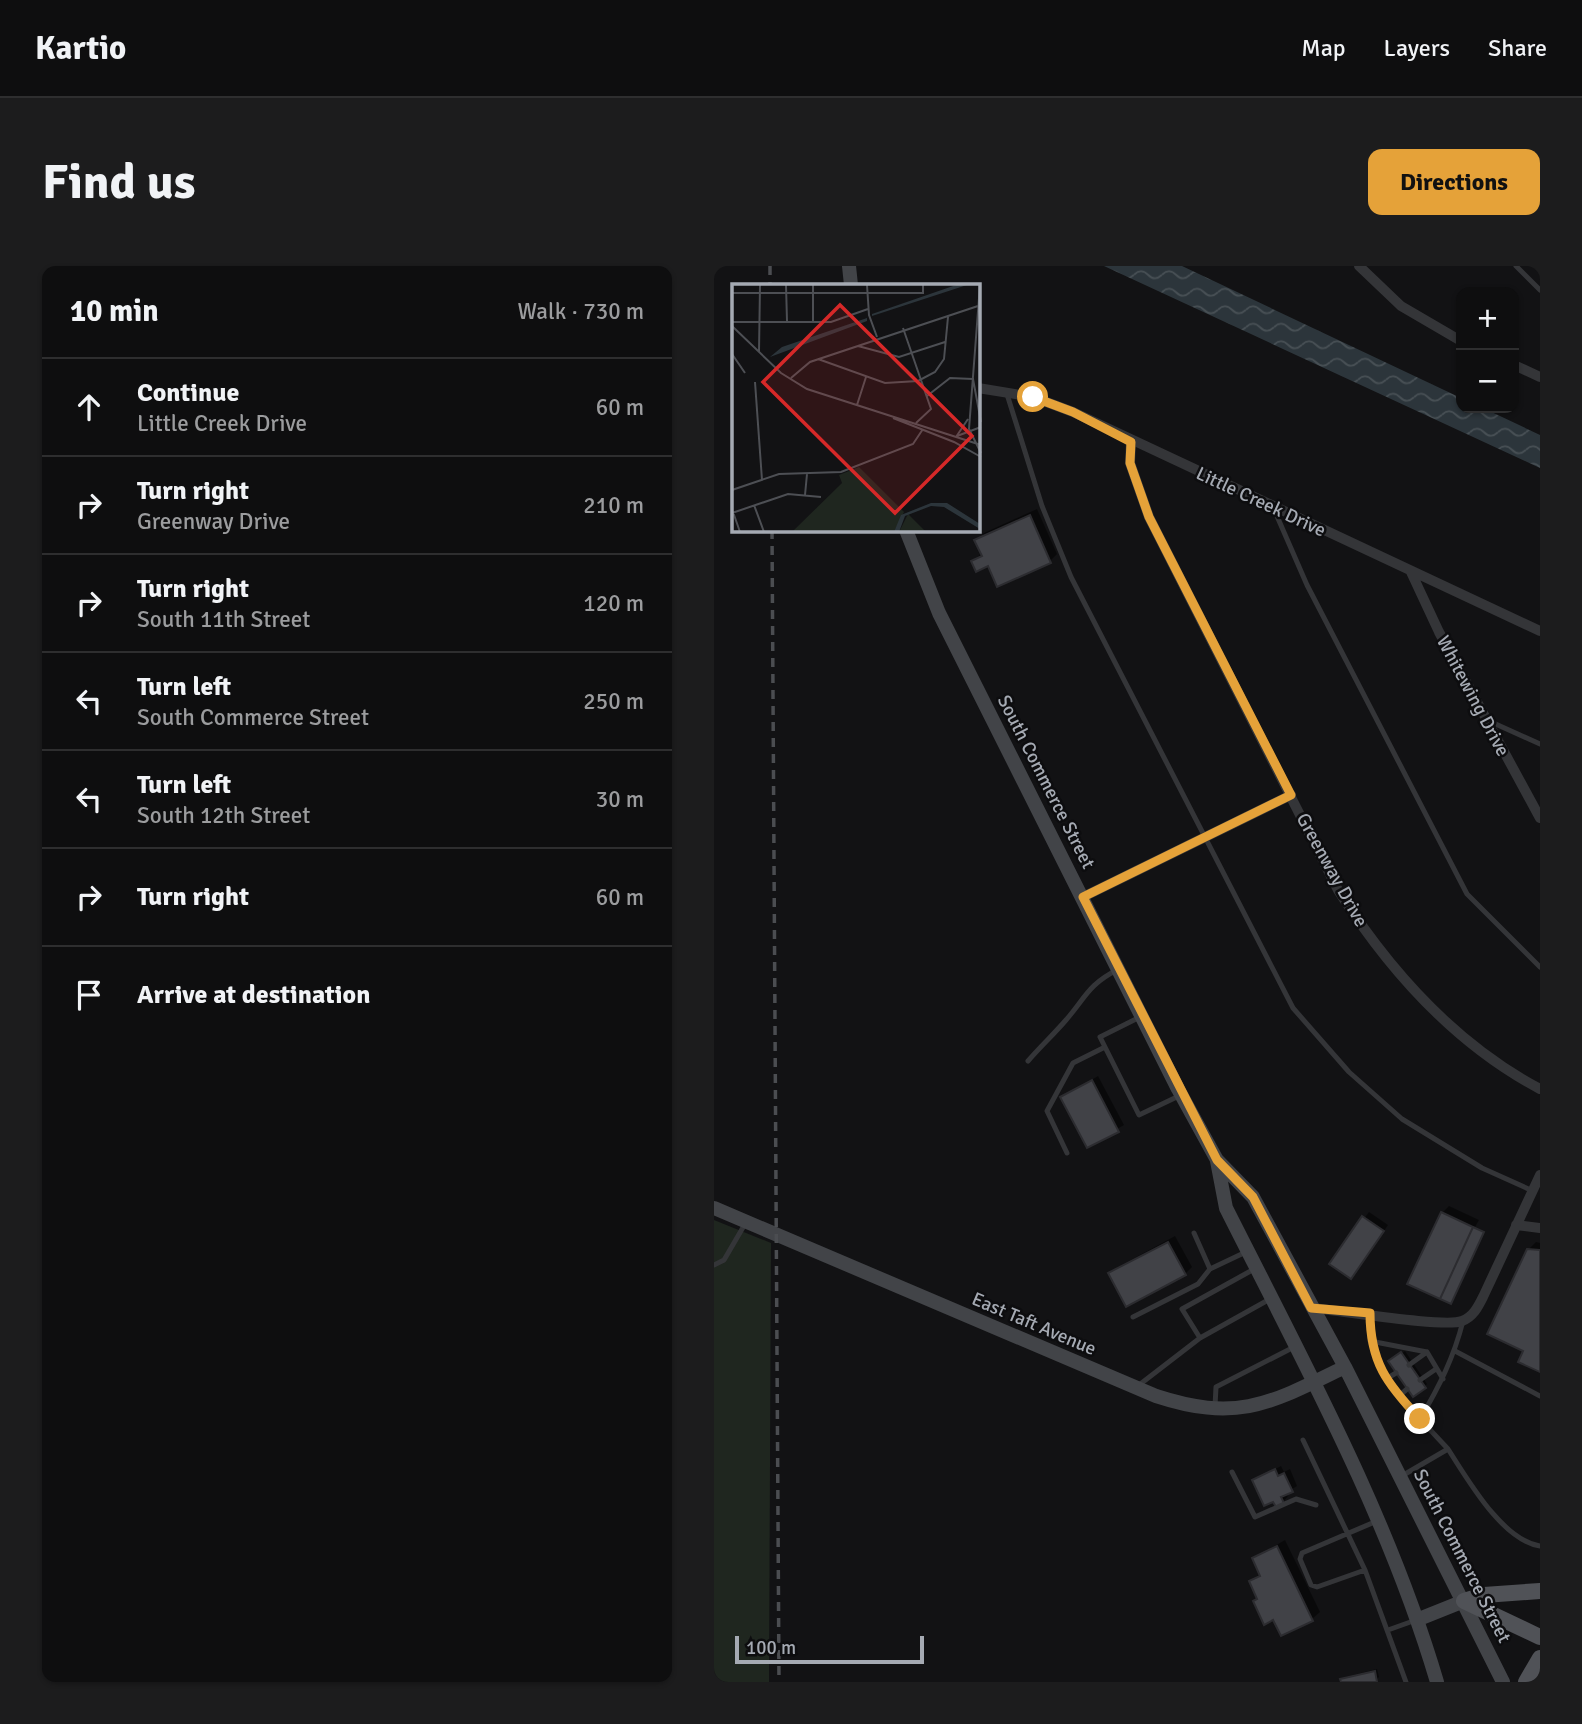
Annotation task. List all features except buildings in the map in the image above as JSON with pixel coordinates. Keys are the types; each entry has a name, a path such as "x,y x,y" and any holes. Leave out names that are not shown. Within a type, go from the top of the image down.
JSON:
{"main road":[{"path":"849,266 851,284"},
{"name":"South Commerce Street","path":"907,532 939,613 1182,1094 1217,1160 1253,1197 1345,1367 1503,1682"},
{"name":"South Commerce Street","path":"1217,1160 1226,1208 1314,1382 1379,1519 1419,1619 1437,1682"},
{"name":"East Taft Avenue","path":"714,1208 1188,1407 1215,1409 1263,1404 1345,1367"},
{"path":"1419,1619 1484,1595 1540,1591"},
{"path":"1464,1601 1540,1637"},
{"path":"1526,1682 1540,1658"}],"street":[{"path":"1359,266 1401,306 1456,338"},
{"path":"1519,367 1540,377"},
{"name":"Little Creek Drive","path":"980,388 1006,391 1053,404 1540,631"},
{"name":"Greenway Drive","path":"1131,442 1130,463 1149,517 1338,890 1386,960 1462,1036 1540,1089"},
{"name":"Whitewing Drive","path":"1411,572 1486,720 1540,818"},
{"path":"1083,897 1291,795"},
{"path":"1311,1308 1440,1322 1463,1321 1478,1307 1540,1175"},
{"path":"1516,1225 1540,1228"}],"lane":[{"path":"1516,266 1540,290"},
{"path":"1006,391 1042,506 1071,577 1280,986 1314,1034 1366,1088 1402,1119 1482,1168 1532,1191"},
{"path":"1273,507 1307,585 1467,894 1540,967"},
{"path":"1486,720 1540,744"},
{"path":"1028,1061 1069,1017 1086,991 1101,978 1120,969"},
{"path":"1143,1016 1100,1037 1139,1115 1182,1094"},
{"path":"1067,1153 1047,1111 1073,1063 1105,1047"},
{"path":"714,1265 724,1260 747,1222"},
{"path":"1194,1233 1210,1269"},
{"path":"1133,1317 1198,1284 1210,1269 1248,1251"},
{"path":"1200,1338 1182,1309 1256,1268"},
{"path":"1136,1387 1200,1338 1272,1298"},
{"path":"1370,1313 1370,1341 1379,1368 1399,1396 1448,1449 1470,1483 1513,1536 1528,1544 1540,1546"},
{"path":"1420,1419 1443,1379 1455,1351 1463,1321"},
{"path":"1370,1341 1427,1352"},
{"path":"1215,1409 1216,1387 1296,1346"},
{"path":"1455,1351 1540,1396"},
{"path":"1409,1365 1427,1352"},
{"path":"1427,1352 1443,1379"},
{"path":"1420,1380 1436,1369"},
{"path":"1387,1379 1396,1373"},
{"path":"1399,1396 1407,1390"},
{"path":"1303,1440 1349,1532 1406,1682"},
{"path":"1400,1477 1448,1449"},
{"path":"1232,1472 1255,1517 1296,1499 1315,1505"},
{"path":"1365,1570 1317,1587 1311,1585 1300,1559 1302,1553 1379,1519"},
{"path":"1388,1630 1419,1619"}],"shaded area":[{"path":"714,1220 771,1243 769,1682 714,1682"}],"water":[{"path":"1104,266 1182,266 1456,396 1456,413 1494,413 1540,435 1540,468"}],"railway":[{"path":"770,266 770,284"},
{"path":"772,532 779,1682"}],"route":[{"path":"1033,397 1073,412 1131,442 1130,463 1149,517 1291,795 1083,897 1178,1089 1217,1160 1253,1197 1311,1308 1370,1313 1370,1341 1379,1368 1420,1419"}]}
